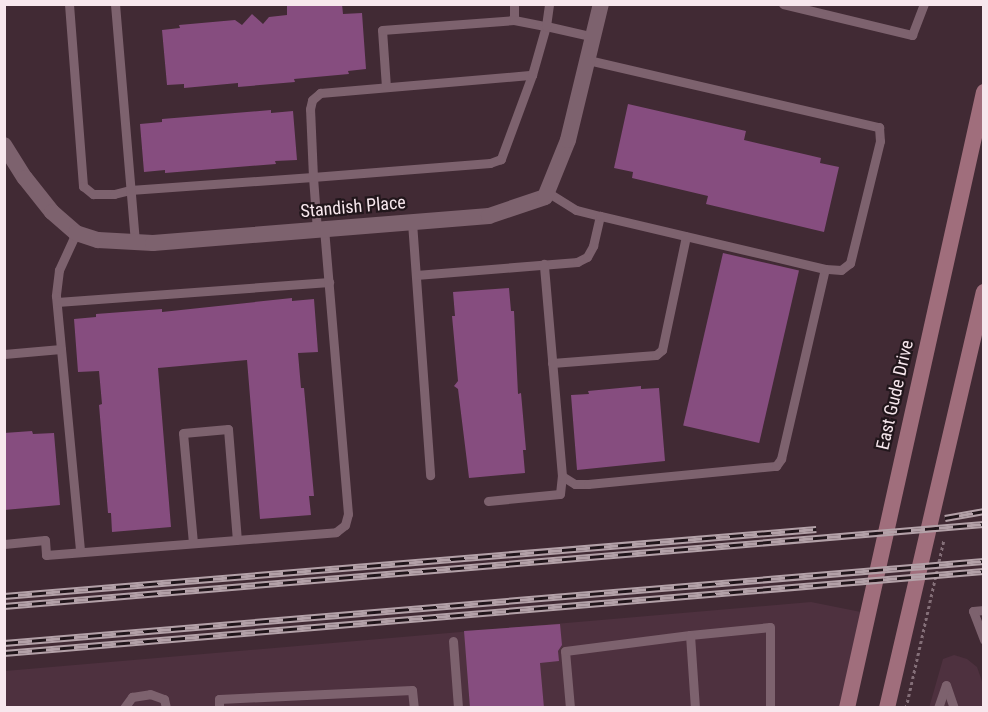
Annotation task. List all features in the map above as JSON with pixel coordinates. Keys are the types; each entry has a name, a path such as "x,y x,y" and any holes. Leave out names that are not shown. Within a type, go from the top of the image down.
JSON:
{"main road":[{"name":"East Gude Drive","path":"847,708 896,477 984,92"},
{"path":"887,708 984,292"}],"street":[{"path":"547,192 568,140 601,4"},
{"name":"Standish Place","path":"4,145 52,212 76,233 99,240 153,243 489,216 545,197 547,192"}],"lane":[{"path":"69,4 83,186 93,194 490,163 501,159 532,75 546,26 549,4"},
{"path":"115,4 135,242"},
{"path":"514,4 514,20"},
{"path":"783,4 912,35 924,4"},
{"path":"386,87 382,30 514,20 594,37"},
{"path":"547,192 576,210 825,269 841,270 850,263 880,141 879,127 588,60"},
{"path":"4,544 45,540 46,555 336,532 345,525 348,514 329,282 313,177 310,109 312,100 320,93 532,75"},
{"path":"416,275 578,262 587,257 593,246 600,216"},
{"path":"412,222 430,475"},
{"path":"76,233 59,270 57,302 80,552"},
{"path":"552,363 656,355 662,350 686,236"},
{"path":"488,501 560,494 562,476 544,264"},
{"path":"562,476 575,484 588,484 776,466 781,459 825,269"},
{"path":"57,302 329,282"},
{"path":"4,354 61,349"},
{"path":"193,543 183,433 228,429 237,540"},
{"path":"984,610 973,611 984,640"},
{"path":"570,708 565,651 770,627 770,708"},
{"path":"690,635 695,708"},
{"path":"453,641 458,708"},
{"path":"938,708 946,685 954,708"},
{"path":"219,708 219,699 412,690 414,708"},
{"path":"124,708 132,697 150,694 164,699 166,708"}],"path":[{"path":"906,708 932,596"}],"shaded area":[{"path":"811,602 866,613 847,707 5,708 5,671"},
{"path":"954,655 967,659 977,667 983,684 983,707 929,708 943,659"}],"building":[{"path":"287,4 342,4 343,14 362,13 366,69 348,71 349,74 294,79 295,82 238,87 238,83 184,88 184,84 167,85 162,30 180,28 179,25 235,20 242,25 252,14 263,24 269,17 287,15"},
{"path":"628,104 746,131 744,140 821,158 820,163 839,167 824,232 706,204 708,196 632,178 633,172 614,168"},
{"path":"271,110 271,113 293,111 297,160 275,161 276,164 165,173 165,170 144,172 140,124 162,122 162,119"},
{"path":"723,253 799,271 759,443 683,425"},
{"path":"509,288 511,311 514,311 518,394 521,393 526,450 523,450 525,473 469,478 458,389 454,386 458,381 452,316 455,316 453,292"},
{"path":"292,298 292,301 314,299 318,352 298,353 301,388 304,388 314,496 309,496 311,515 260,519 247,360 158,368 171,527 112,532 111,513 108,513 99,405 102,404 99,371 78,372 74,319 96,317 96,314 162,309 162,312"},
{"path":"641,386 641,389 659,388 665,461 577,470 571,395"},
{"path":"32,431 33,434 54,433 60,505 4,510 4,433"},
{"path":"560,624 562,645 558,651 559,661 540,663 544,708 470,708 464,631"}],"railway":[{"path":"945,518 984,511"},
{"path":"4,606 984,524"},
{"path":"4,596 816,529"},
{"path":"4,643 984,561"},
{"path":"4,653 984,571"}]}
